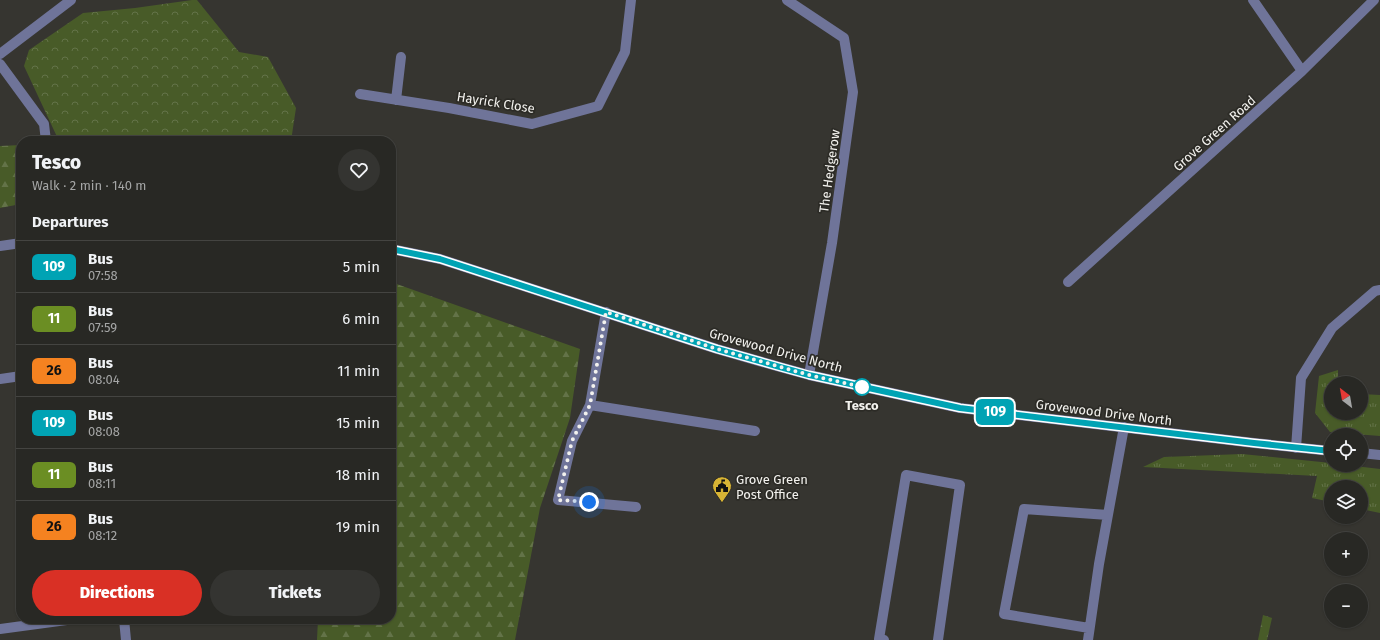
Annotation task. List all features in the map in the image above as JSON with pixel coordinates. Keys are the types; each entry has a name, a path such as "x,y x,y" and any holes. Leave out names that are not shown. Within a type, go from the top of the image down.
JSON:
{"street":[{"path":"0,54 71,0"},
{"name":"Hayrick Close","path":"360,94 449,108 532,124 598,106 625,52 631,0"},
{"name":"The Hedgerow","path":"787,0 844,38 853,92 832,243 809,375"},
{"path":"1253,0 1302,71"},
{"name":"Grove Green Road","path":"1068,282 1302,71 1374,0"},
{"path":"396,100 401,58"},
{"path":"0,64 44,124 45,136"},
{"path":"0,246 16,244"},
{"name":"Grovewood Drive North","path":"396,250 440,259 717,349 809,375 960,408 1324,450"},
{"path":"1296,448 1301,378 1332,328 1375,291 1380,290"},
{"path":"606,312 590,405 572,441 558,500 636,507"},
{"path":"0,379 16,377"},
{"path":"590,405 755,431"},
{"path":"1088,640 1098,564 1124,427"},
{"path":"1368,454 1380,455"},
{"path":"884,640 879,639 906,475 960,485 938,640"},
{"path":"1089,628 1004,614 1024,509 1108,515"},
{"path":"0,629 37,624"},
{"path":"124,624 126,640"}],"green space":[{"path":"197,0 239,52 268,57 296,108 292,136 57,136 24,66 29,50 83,13"},
{"path":"16,145 16,205 0,208 0,146"},
{"path":"396,284 580,349 570,418 540,508 515,640 317,640 318,624 396,624"},
{"path":"1338,370 1338,376 1324,376 1324,420 1368,420 1368,394 1380,395 1380,436 1368,435 1368,428 1327,428 1315,413 1319,376"},
{"path":"1242,454 1324,462 1324,472 1368,472 1368,468 1380,469 1380,513 1368,510 1368,480 1324,480 1324,501 1312,498 1317,476 1143,467 1164,457"},
{"path":"1263,615 1272,618 1267,640 1258,640"}],"bus line":[{"name":"109","path":"396,250 440,259 717,349 780,367 809,375 960,408 1324,450"}],"place":[{"name":"Tesco","path":"862,387"},
{"name":"Grove Green Post Office","path":"722,503"}],"route":[{"path":"589,502 558,500 572,441 590,405 606,312 717,349 809,375 867,388 862,387"}]}
